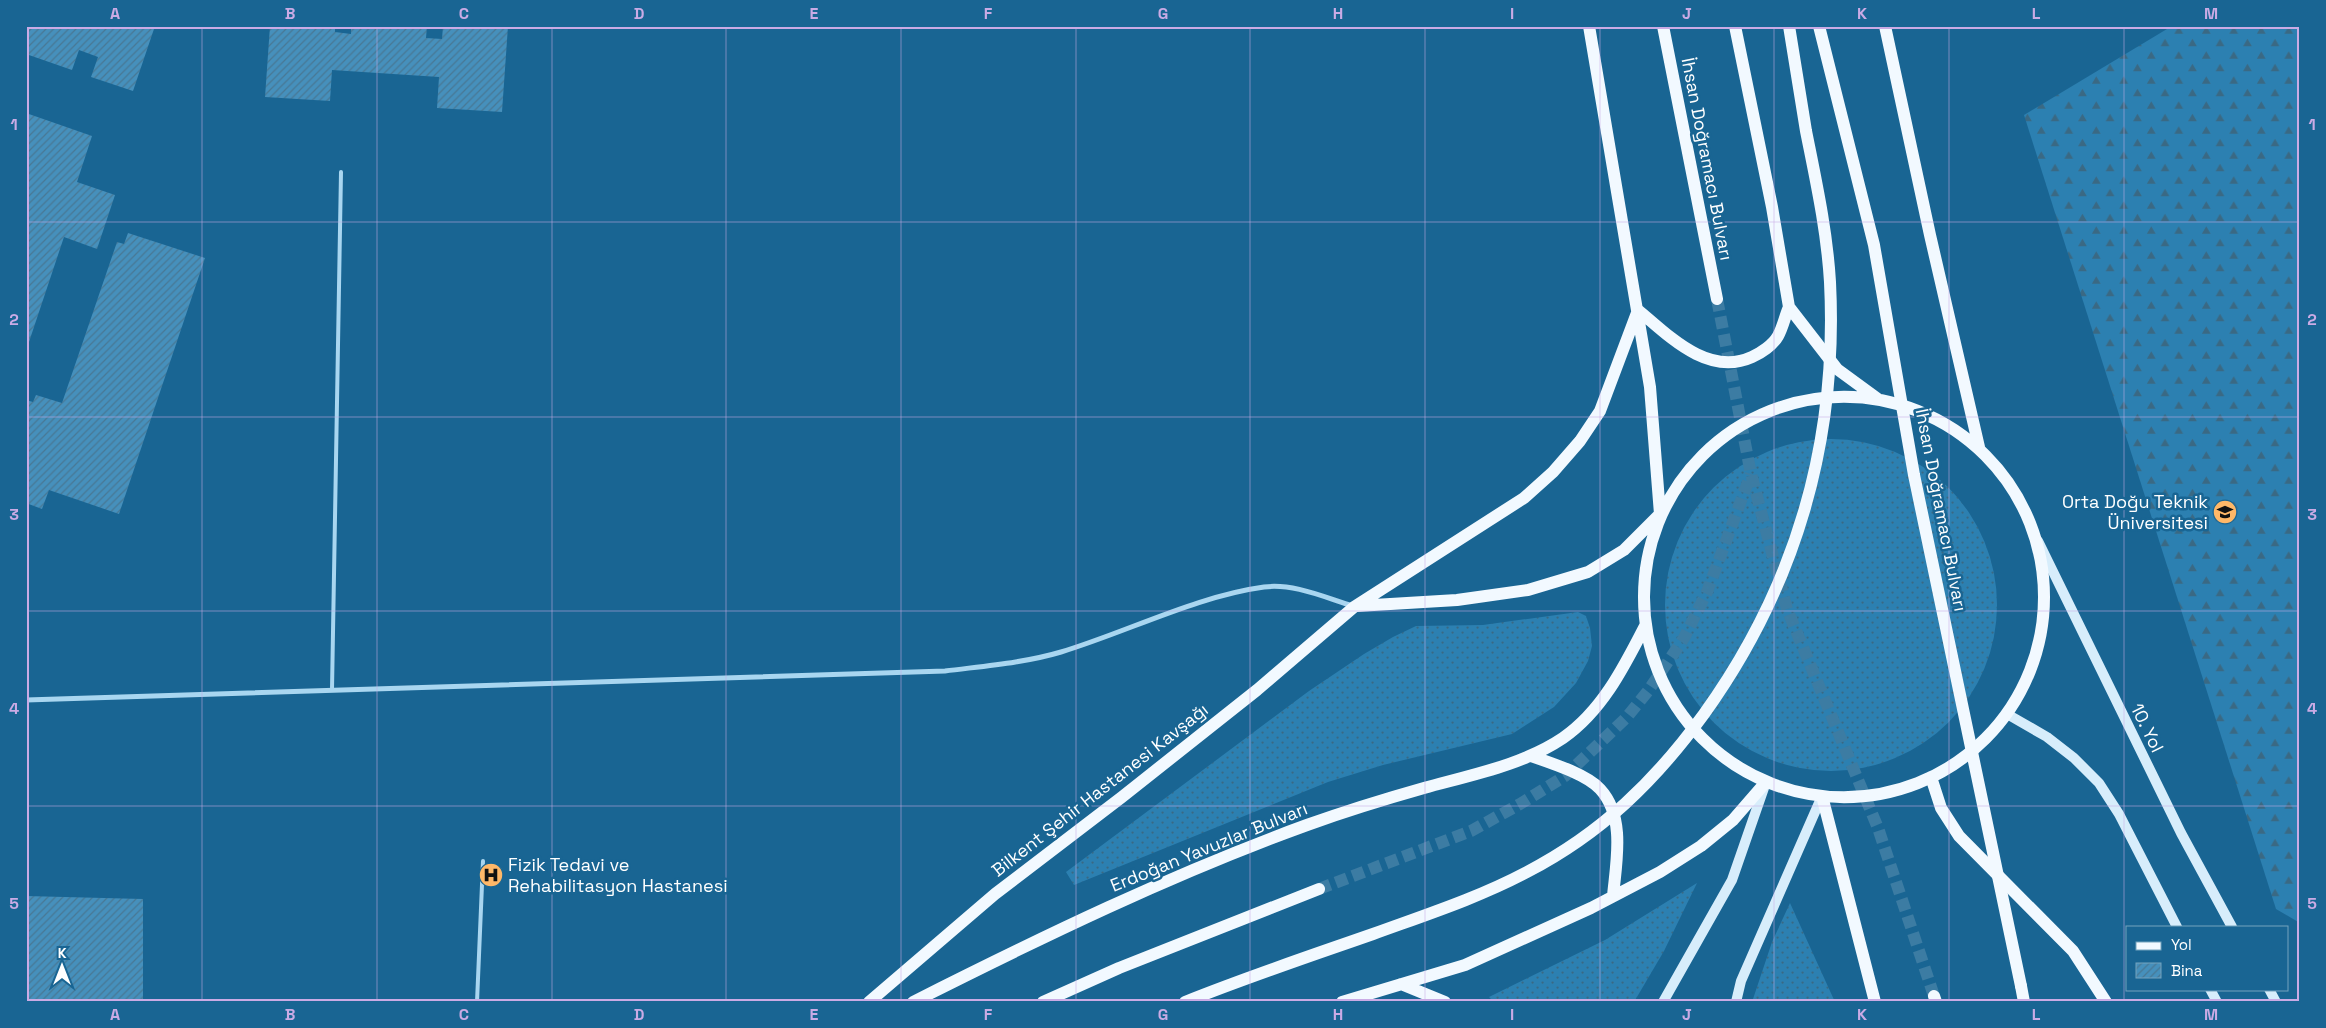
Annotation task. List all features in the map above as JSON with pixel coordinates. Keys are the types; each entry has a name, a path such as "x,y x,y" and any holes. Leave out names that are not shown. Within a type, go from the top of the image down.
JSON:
{"main road":[{"path":"1354,606 1457,600 1528,590 1588,572 1624,550 1660,514 1685,474 1703,453 1733,429 1766,412 1803,400 1841,396 1878,399 1932,416 1979,447 2014,490 2038,541 2046,586 2043,631 2030,675 2007,714 1985,740 1960,761 1931,778 1896,790 1859,797 1822,796 1794,791 1766,782 1716,752 1680,712 1656,670 1645,626 1644,579 1648,551 1660,514 1653,413 1638,310 1589,26"},
{"name":"İhsan Doğramacı Bulvarı","path":"1663,26 1717,299"},
{"path":"1736,26 1772,207 1789,307 1837,369 1878,399"},
{"path":"1186,1002 1465,900 1529,871 1588,836 1652,779 1677,750 1734,670 1775,594 1793,546 1820,449 1830,380 1831,318 1827,252 1789,26"},
{"name":"İhsan Doğramacı Bulvarı","path":"1819,26 1874,245 1914,475 2024,1002"},
{"path":"1885,26 1930,235 1979,447"},
{"path":"1638,310 1670,338 1699,356 1722,364 1747,359 1762,353 1778,337 1789,307"},
{"name":"Bilkent Şehir Hastanesi Kavşağı","path":"869,1002 996,894 1257,690 1354,606 1524,498 1553,472 1580,440 1600,411 1638,310"},
{"name":"Erdoğan Yavuzlar Bulvarı","path":"914,1002 1133,895 1220,857 1372,802 1531,756 1564,737 1591,714 1622,671 1645,626"},
{"path":"1531,756 1556,765 1600,789 1610,805 1617,830 1617,857 1613,896"},
{"path":"1931,778 1942,808 1959,836 2073,951 2106,1002"},
{"path":"1342,1002 1465,964 1502,950 1613,896 1701,846 1733,820 1766,782"},
{"path":"1822,796 1875,1002"},
{"path":"1043,1002 1118,968 1319,889"},
{"path":"1401,984 1445,1002"}],"street":[{"name":"10. Yol","path":"2038,541 2181,833 2231,926"},
{"path":"26,700 945,671 1005,664 1060,652 1208,600 1266,587 1301,590 1354,606"},
{"path":"2007,714 2047,737 2074,758 2099,783 2119,814 2177,926"},
{"path":"1663,1002 1732,880 1766,782"},
{"path":"1736,1002 1741,981 1822,796"},
{"path":"2211,990 2217,1002"},
{"path":"2270,990 2276,1002"}],"lane":[{"path":"332,690 341,172"},
{"path":"477,1002 483,861"}],"green space":[{"name":"Orta Doğu Teknik Üniversitesi","path":"2172,26 2300,26 2300,923 2276,909 2024,115"},
{"path":"1831,439 1863,442 1895,451 1923,467 1949,487 1969,513 1985,541 1994,573 1997,605 1994,637 1985,669 1969,697 1949,723 1923,743 1895,759 1863,768 1831,771 1799,768 1767,759 1739,743 1713,723 1693,697 1677,669 1668,637 1665,605 1668,573 1677,541 1693,513 1713,487 1739,467 1767,451 1799,442"},
{"path":"1578,612 1586,616 1590,628 1592,646 1588,661 1576,683 1554,707 1512,734 1383,765 1328,782 1074,885 1066,872 1309,691 1393,637 1416,626 1483,625"},
{"path":"1697,883 1664,951 1634,1002 1494,1002 1489,997 1605,940"},
{"path":"1790,903 1835,1002 1752,1002 1772,942"}],"building":[{"path":"26,26 155,26 133,91 91,77 98,57 79,50 72,70 26,54"},
{"path":"270,26 335,26 335,32 351,34 351,26 427,26 426,38 442,39 443,26 508,26 502,112 437,108 439,77 332,70 330,101 265,97"},
{"path":"26,113 92,136 77,182 115,195 97,249 64,237 27,348"},
{"path":"128,233 205,258 119,514 49,490 42,509 26,503 26,400 33,402 36,395 62,403 117,242 124,244"},
{"path":"26,896 143,899 143,1002 26,1002"}],"tunnel":[{"path":"1717,299 1751,474 1787,609 1878,828 1934,996"},
{"path":"1319,889 1471,831 1520,804 1565,776 1627,717 1648,691 1684,638 1707,592 1751,474"}],"place":[{"name":"Orta Doğu Teknik Üniversitesi","path":"2225,512"},
{"name":"Fizik Tedavi ve Rehabilitasyon Hastanesi","path":"491,875"}]}
